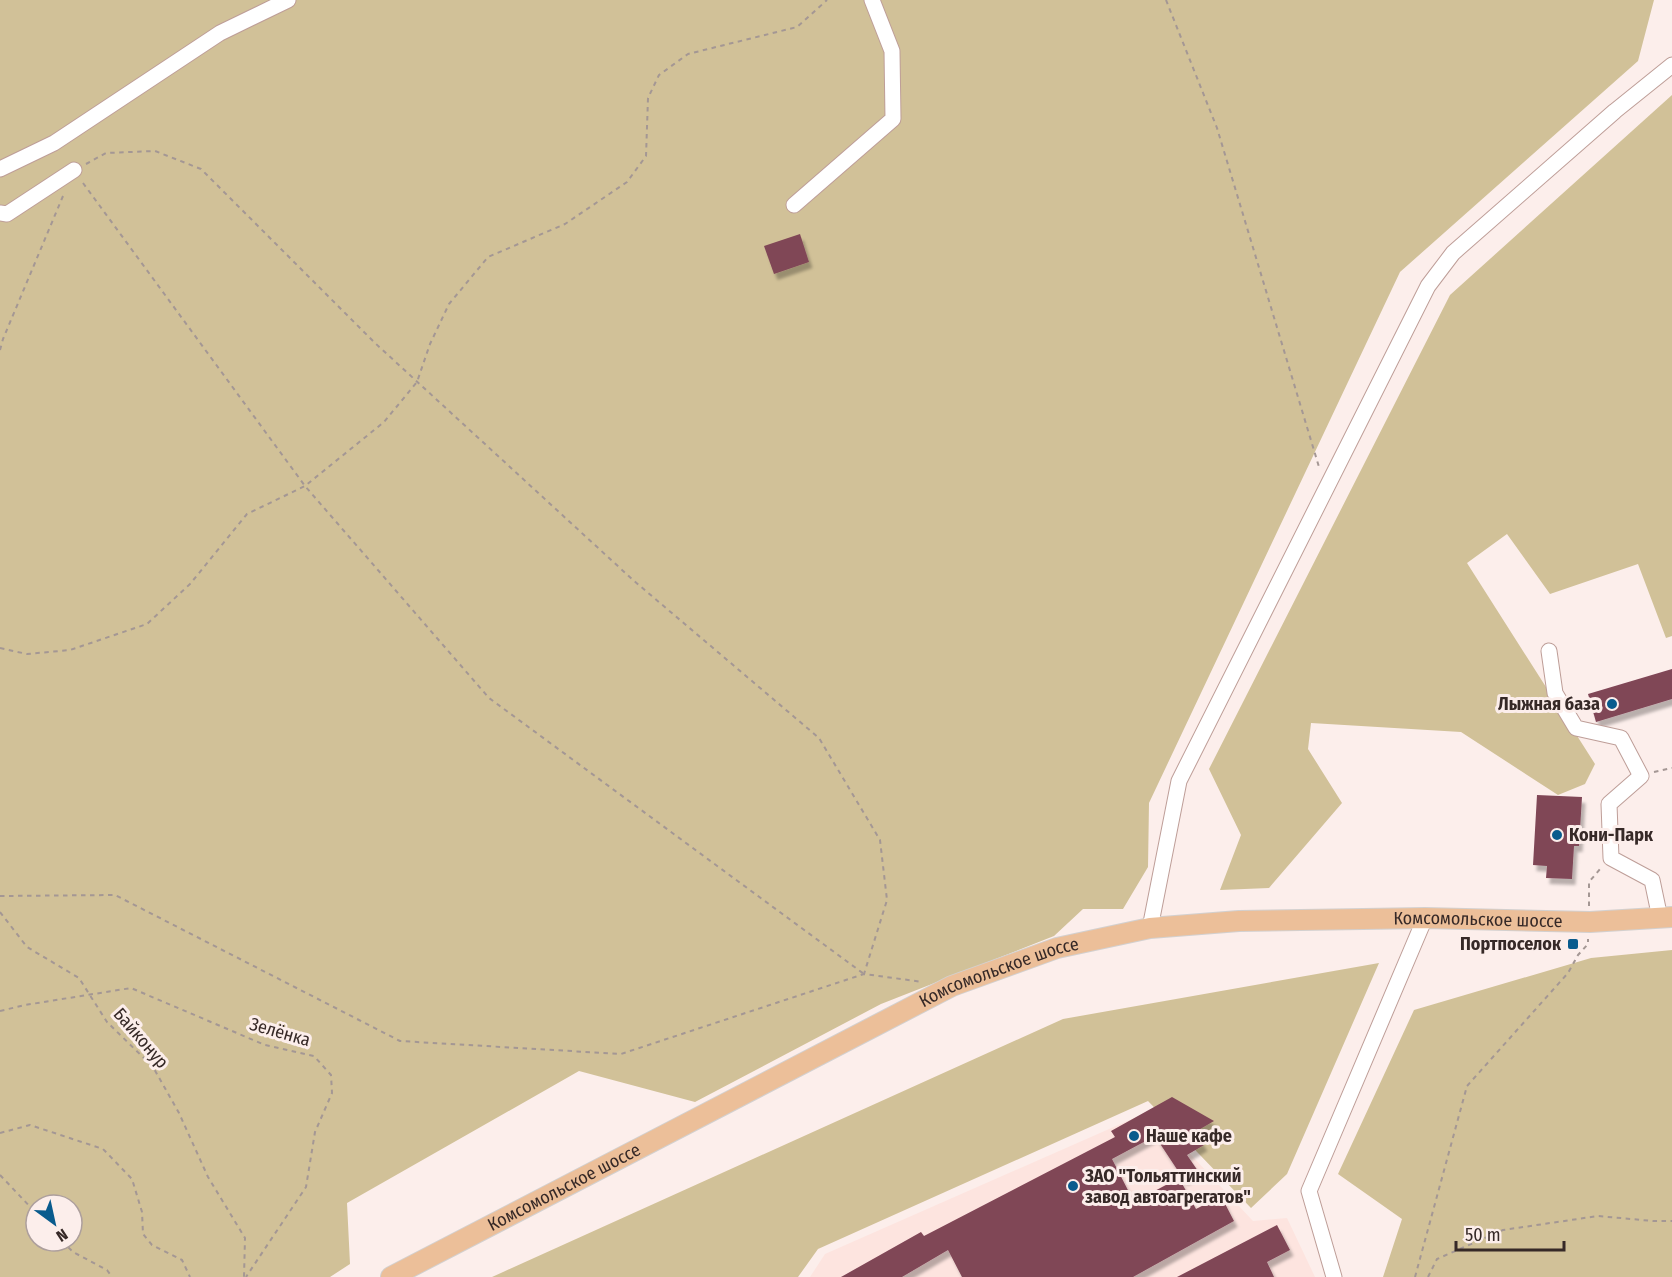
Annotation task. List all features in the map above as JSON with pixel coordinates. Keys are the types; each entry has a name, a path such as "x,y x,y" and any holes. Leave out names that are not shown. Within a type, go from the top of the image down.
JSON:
{"main road":[{"name":"Комсомольское шоссе","path":"391,1277 952,986 1057,948 1150,928 1239,921 1425,918 1590,922 1666,917"}],"street":[{"path":"0,170 54,143 220,33 288,0"},
{"path":"794,205 893,119 892,51 872,0"},
{"path":"1150,928 1179,781 1428,286 1453,253 1615,111 1672,65"},
{"path":"0,213 7,214 74,170"},
{"path":"1549,651 1555,693 1576,728 1621,738 1641,776 1609,804 1611,858 1652,880 1666,917"},
{"path":"1334,1277 1309,1191 1425,918"}],"path":[{"path":"0,648 27,654 70,650 147,624 190,584 247,514 305,486 384,423 417,382 430,344 448,304 488,257 565,224 627,182 646,156 648,98 659,75 688,54 797,27 827,0"},
{"path":"1166,0 1216,128 1326,490"},
{"path":"0,350 74,170 106,153 155,151 201,169 375,344 633,580 819,738 880,840 887,900 864,974"},
{"path":"74,170 305,486 489,698 864,974"},
{"path":"0,896 115,895 400,1041 621,1054 864,974 952,986"},
{"name":"Байконур","path":"0,912 27,946 79,978 107,1022 153,1067 179,1113 208,1177 244,1238 245,1277"},
{"path":"1415,1277 1467,1086 1569,973 1578,955"},
{"name":"Зелёнка","path":"0,1011 131,988 265,1046 314,1056 331,1075 332,1093 315,1132 306,1187 245,1277"},
{"path":"0,1133 30,1125 104,1149 132,1179 142,1212 143,1234 152,1245 182,1260 190,1277"},
{"path":"0,1175 24,1200"},
{"path":"1428,1277 1437,1259 1503,1230 1598,1215 1672,1221"},
{"path":"75,1253 107,1270 112,1277"}],"shaded area":[{"path":"0,0 1654,0 1638,61 1400,272 1149,803 1148,867 1123,909 1083,909 1054,936 881,1004 695,1102 579,1071 347,1203 350,1264 330,1277 0,1277"},
{"path":"1672,95 1672,636 1666,638 1638,564 1550,594 1507,534 1467,563 1595,764 1585,784 1558,795 1461,732 1311,723 1308,749 1342,803 1269,888 1220,890 1241,835 1209,769 1450,295"},
{"path":"1672,950 1672,1277 1383,1277 1402,1219 1338,1174 1414,1010 1591,958"},
{"path":"1379,963 1287,1174 1251,1208 1148,1101 818,1249 798,1277 492,1277 1063,1019"},
{"path":"1150,1111 1253,1221 1287,1218 1315,1277 810,1277 825,1254"}],"building":[{"path":"800,234 809,262 774,274 764,246"},
{"path":"1672,669 1672,699 1596,722 1588,694"},
{"name":"Кони-Парк","path":"1537,795 1582,797 1579,846 1574,846 1572,879 1546,878 1547,866 1533,865"},
{"name":"ЗАО \"Тольяттинский завод автоагрегатов\"","path":"1172,1097 1214,1121 1195,1132 1204,1145 1187,1155 1198,1171 1184,1180 1155,1136 1112,1159 1134,1202 1179,1178 1196,1209 1221,1196 1234,1221 1133,1277 962,1277 948,1250 902,1277 841,1277 921,1232 924,1236 1115,1137 1111,1131"},
{"name":"ЗАО \"Тольяттинский завод автоагрегатов\"","path":"1277,1225 1290,1250 1267,1262 1274,1277 1177,1277"}],"place":[{"name":"Лыжная база","path":"1612,704"},
{"name":"Кони-Парк","path":"1557,835"},
{"name":"Портпоселок","path":"1573,944"},
{"name":"Наше кафе","path":"1134,1136"},
{"name":"ЗАО \"Тольяттинский завод автоагрегатов\"","path":"1073,1186"}]}
